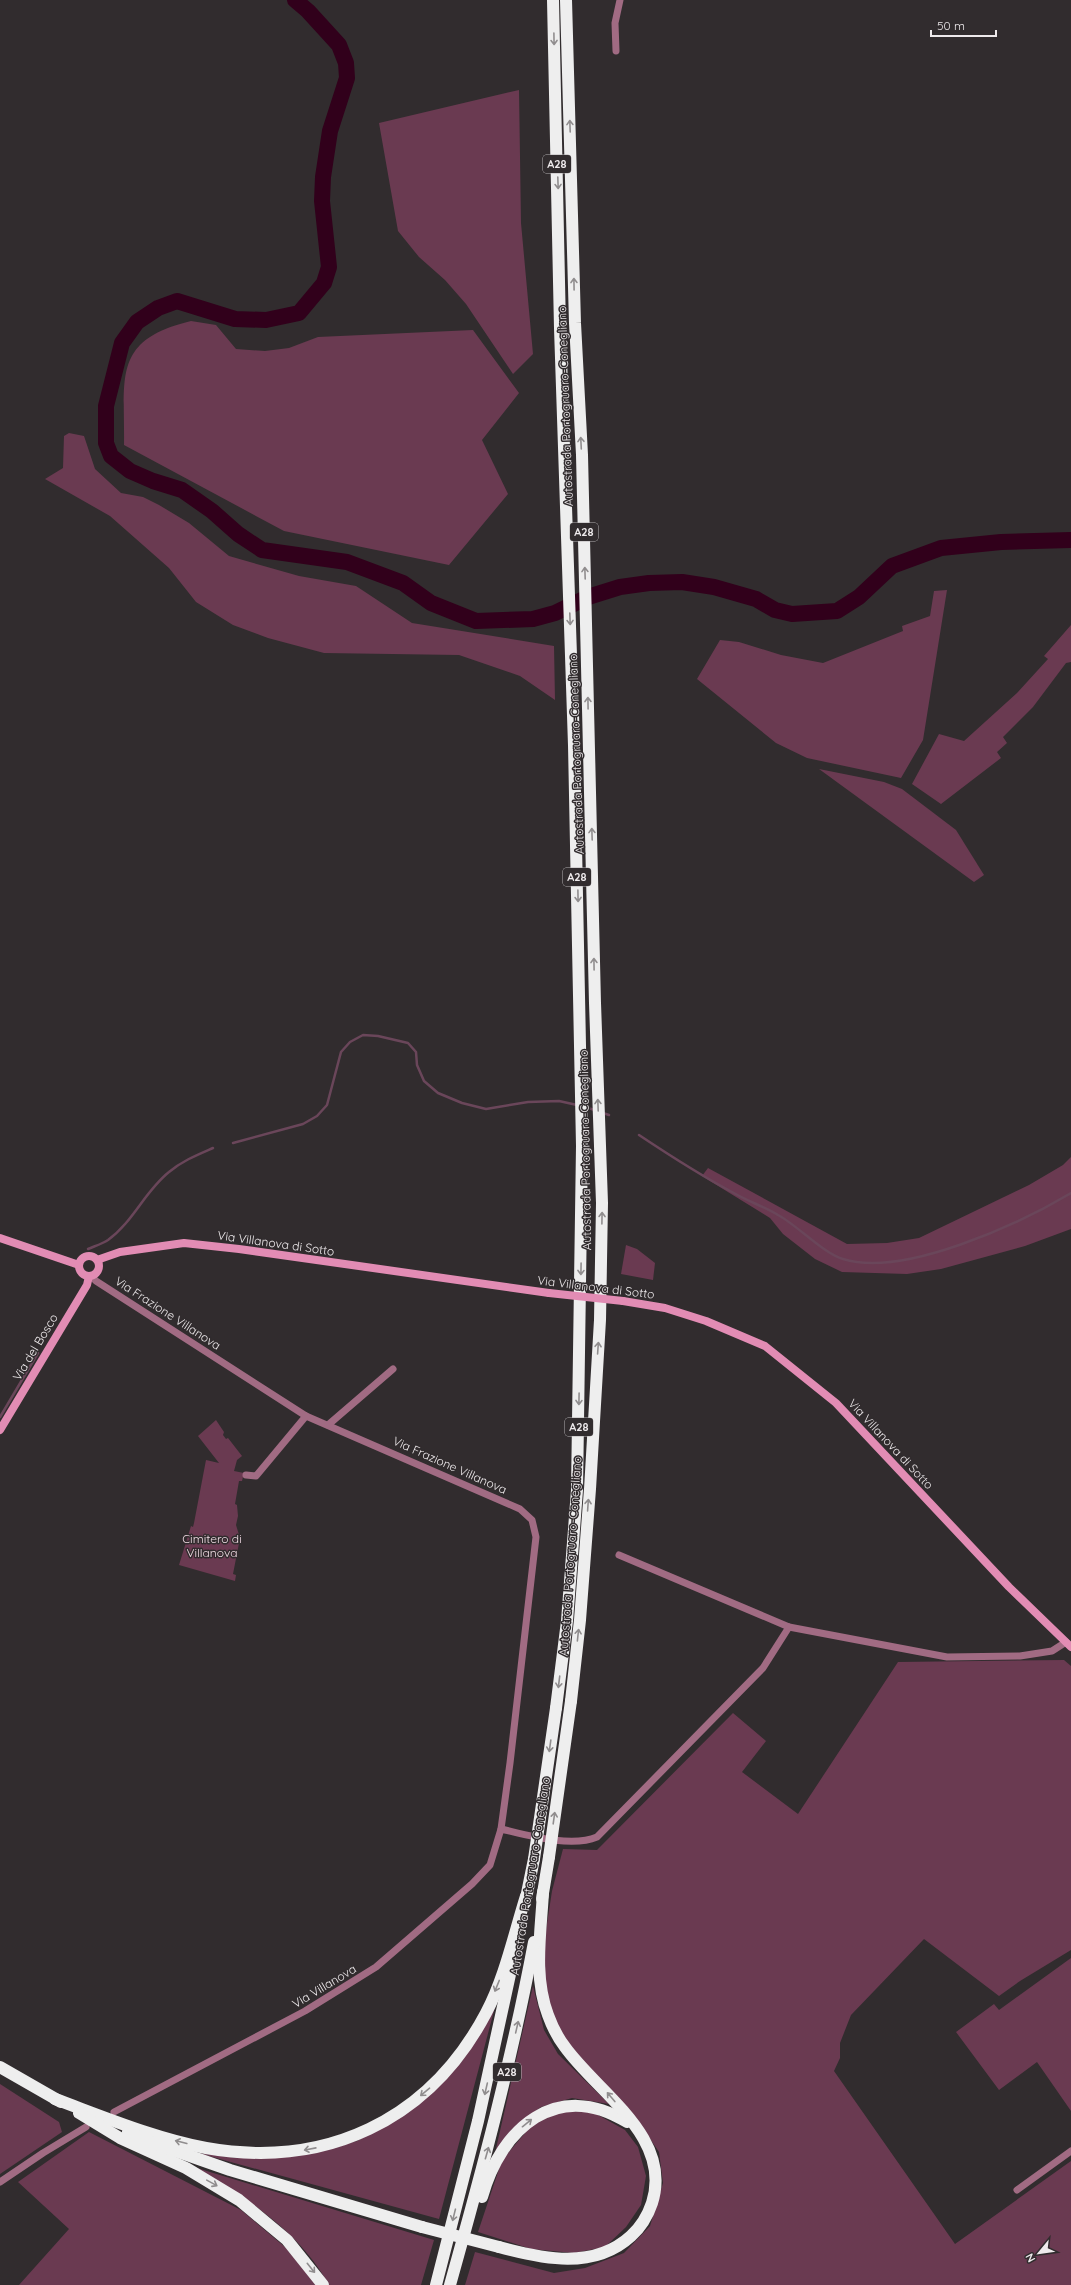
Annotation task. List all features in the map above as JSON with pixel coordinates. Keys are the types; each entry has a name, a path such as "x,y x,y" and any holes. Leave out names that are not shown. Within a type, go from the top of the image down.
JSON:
{"highway":[{"name":"Autostrada Portogruaro-Conegliano","path":"436,2285 478,2121 534,1859 556,1708 566,1621 578,1490 582,1146 580,1008 574,745 560,328 553,0"},
{"name":"Autostrada Portogruaro-Conegliano","path":"450,2285 496,2121 523,2002 549,1856 571,1702 580,1620 600,1320 602,1202 595,1003 582,455 575,323 566,0"},
{"path":"55,2099 150,2142 230,2170 422,2227 522,2254 570,2260 605,2253 622,2244 642,2224 655,2193 656,2177 653,2158 646,2142 636,2127 564,2046 548,2015 544,2002 539,1958 543,1892"},
{"path":"55,2099 178,2142 242,2153 269,2154 297,2151 326,2146 354,2136 380,2124 420,2096 453,2065 469,2044 487,2012 526,1896"},
{"path":"0,2067 120,2138 186,2168 239,2200 287,2240 323,2285"},
{"path":"458,2285 491,2173 509,2141 523,2126 547,2110 572,2105 587,2105 606,2111 636,2127"}],"street":[{"path":"616,50 615,23 620,0"},
{"path":"0,1238 79,1265"},
{"name":"Via Villanova di Sotto","path":"96,1260 120,1252 184,1243 239,1249 549,1294 623,1301 665,1308 692,1316 765,1346 836,1403 1009,1587 1068,1645 1052,1651 1020,1656 947,1657 789,1627 619,1555"},
{"path":"88,1256 96,1260 98,1270 90,1276 81,1273 79,1265 82,1259 88,1256"},
{"name":"Via Frazione Villanova","path":"90,1276 102,1286 306,1416 520,1509 532,1520 536,1537 501,1829"},
{"name":"Via del Bosco","path":"0,1430 87,1285 90,1276"},
{"path":"328,1425 392,1369"},
{"path":"246,1475 256,1476 306,1416"},
{"path":"501,1829 527,1835 580,1842 597,1837 763,1668 789,1627"},
{"name":"Via Villanova","path":"114,2112 305,2011 376,1968 472,1884 490,1865 501,1829"},
{"path":"0,2182 43,2153 86,2127"},
{"path":"1017,2190 1071,2151"}],"green space":[{"path":"519,90 521,223 533,354 513,374 466,304 445,280 419,257 398,231 379,123"},
{"path":"191,321 216,325 236,349 265,351 289,348 318,337 473,330 519,393 482,440 508,494 449,565 284,531 124,445 125,381 128,365 135,351 147,339 165,329"},
{"path":"69,433 84,436 95,469 121,493 143,497 159,505 189,523 229,556 299,576 356,586 412,623 554,646 555,700 520,676 459,655 324,653 268,638 233,625 196,602 169,568 110,516 45,479 63,468 64,436"},
{"path":"947,590 923,740 901,778 807,758 776,743 697,679 720,640 739,642 781,655 823,663 903,631 902,626 930,616 934,591"},
{"path":"1071,625 1071,662 1066,663 1033,707 1003,737 1007,743 997,752 1001,758 941,804 912,784 939,734 964,741 1017,693 1048,659 1044,656"},
{"path":"819,769 884,782 902,789 956,830 984,875 974,882"},
{"path":"1071,1157 1071,1229 1025,1246 941,1269 907,1274 842,1272 815,1259 783,1234 770,1218 702,1176 708,1168 847,1244 887,1243 919,1238 1029,1185 1063,1165"},
{"path":"626,1245 637,1249 655,1263 653,1280 621,1274"},
{"name":"Cimitero di Villanova","path":"216,1420 224,1432 223,1435 226,1439 228,1438 242,1456 237,1460 234,1471 244,1473 242,1481 239,1481 235,1504 237,1505 238,1516 236,1525 240,1538 233,1574 236,1575 235,1581 179,1565 191,1526 193,1527 206,1460 219,1463 198,1436"},
{"path":"1064,1660 1071,1666 1071,1950 1020,1981 999,1996 924,1939 851,2015 840,2043 840,2058 834,2071 955,2244 1071,2161 1071,2285 465,2285 475,2252 554,2273 585,2268 624,2253 650,2226 663,2183 659,2152 635,2117 572,2049 552,2017 545,1994 544,1943 552,1891 563,1849 597,1850 733,1713 766,1741 742,1772 798,1814 898,1662"},
{"path":"1071,1958 1071,2111 1037,2062 999,2090 956,2032 994,2004 999,2010"},
{"path":"533,1986 544,2030 558,2054 609,2104 572,2098 541,2107 512,2129 495,2153"},
{"path":"495,2007 439,2219 198,2153 237,2158 295,2156 357,2141 407,2111 462,2061"},
{"path":"0,2084 59,2122 62,2132 0,2174"},
{"path":"591,2111 625,2130 638,2147 646,2176 641,2205 626,2227 605,2247 574,2253 531,2249 478,2232 502,2160 531,2126 558,2112"},
{"path":"89,2132 241,2210 285,2247 317,2285 19,2285 69,2229 18,2182"},
{"path":"197,2168 434,2240 421,2285 329,2285 303,2248 271,2218 235,2192"}],"waterway":[{"path":"295,0 308,11 339,45 346,63 347,78 330,131 323,177 322,201 329,267 324,283 299,313 266,320 235,319 177,301 158,308 137,322 122,343 106,406 106,443 111,456 130,471 153,481 182,490 212,511 238,534 262,550 347,562 403,583 431,603 476,621 533,619 555,613 588,597 620,587 649,583 682,582 714,587 756,599 775,610 792,614 837,611 859,597 892,566 941,548 1001,542 1071,540"},
{"path":"233,1143 303,1124 317,1116 327,1105 341,1052 350,1042 363,1035 378,1036 408,1043 416,1052 417,1065 424,1081 438,1093 462,1103 486,1109 528,1102 559,1101 577,1105"},
{"path":"584,1107 595,1110"},
{"path":"603,1113 609,1115"},
{"path":"639,1135 708,1179 772,1212 819,1246 836,1256 843,1259 868,1263 897,1261 928,1255 960,1245 992,1233 1022,1219 1071,1193"},
{"path":"88,1249 101,1244 117,1233 153,1188 169,1172 184,1161 213,1148"},
{"path":"0,1417 38,1353"}]}
